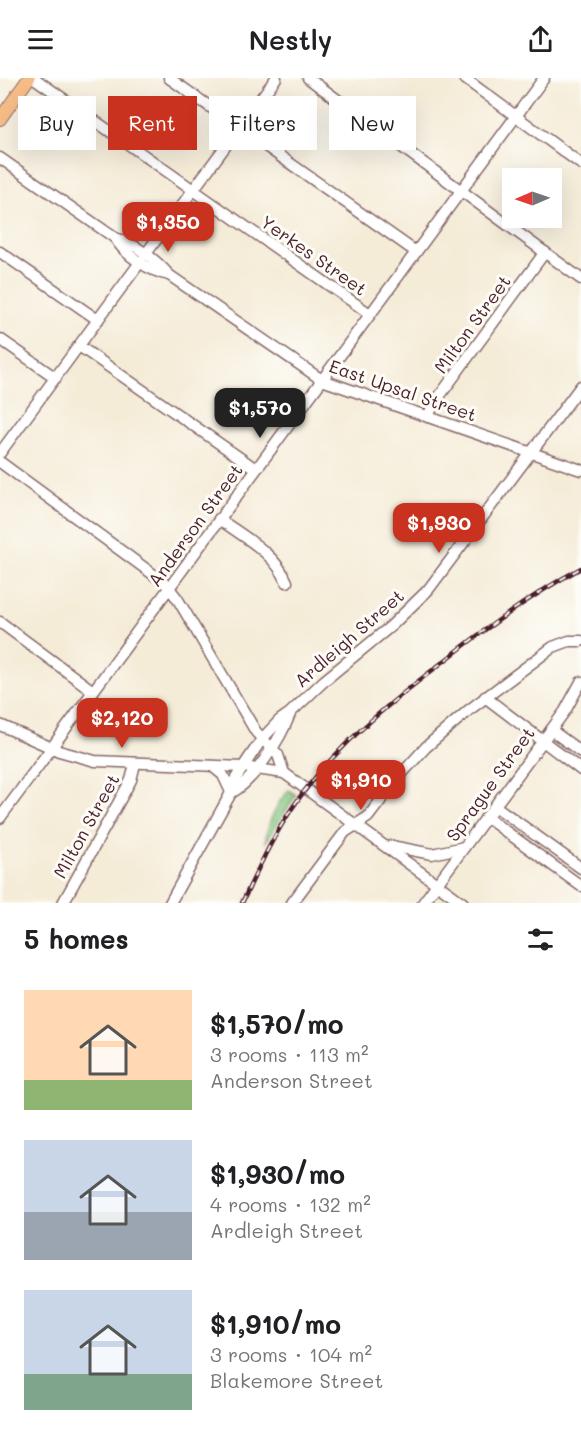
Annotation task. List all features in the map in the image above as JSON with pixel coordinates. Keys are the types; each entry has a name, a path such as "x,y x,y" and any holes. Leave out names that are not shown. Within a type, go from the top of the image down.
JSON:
{"main road":[{"path":"0,119 28,78"}],"street":[{"name":"Yerkes Street","path":"34,78 370,314"},
{"path":"169,78 209,107"},
{"path":"263,96 276,78"},
{"path":"308,78 581,279"},
{"path":"464,78 581,164"},
{"name":"Anderson Street","path":"0,818 544,78"},
{"path":"0,453 223,150"},
{"path":"270,150 416,252"},
{"name":"East Upsal Street","path":"0,158 115,238 125,240 143,258 160,265 169,275 322,380 581,470"},
{"path":"0,252 98,320"},
{"name":"Milton Street","path":"428,417 433,405 545,252"},
{"path":"0,339 56,378"},
{"path":"79,346 256,469"},
{"name":"Ardleigh Street","path":"170,903 231,793 233,783 262,739 325,680 383,634 423,595 581,386"},
{"path":"0,462 169,588 262,739 280,760 284,773"},
{"path":"219,519 273,558 282,569 287,582"},
{"path":"0,622 93,690"},
{"path":"292,903 345,832 368,817 397,778 426,747 485,697 553,647 564,642 581,641"},
{"name":"Sprague Street","path":"423,903 565,711 581,682"},
{"path":"485,697 581,770"},
{"path":"565,711 581,700"},
{"name":"Ardleigh Street","path":"231,793 248,782 283,731 290,713"},
{"path":"0,725 51,748 95,761 243,766 284,773 463,903"},
{"path":"551,730 581,752"},
{"name":"Milton Street","path":"63,903 131,780 135,764"},
{"path":"212,766 223,775 231,793"},
{"path":"495,806 581,868"},
{"path":"486,817 581,886"},
{"path":"383,844 413,852 432,854 465,847"}],"green space":[{"path":"289,790 296,795 266,842 273,814"}],"railway":[{"path":"242,903 264,857 300,797 325,766 359,731 467,643 531,598 581,568"}]}
